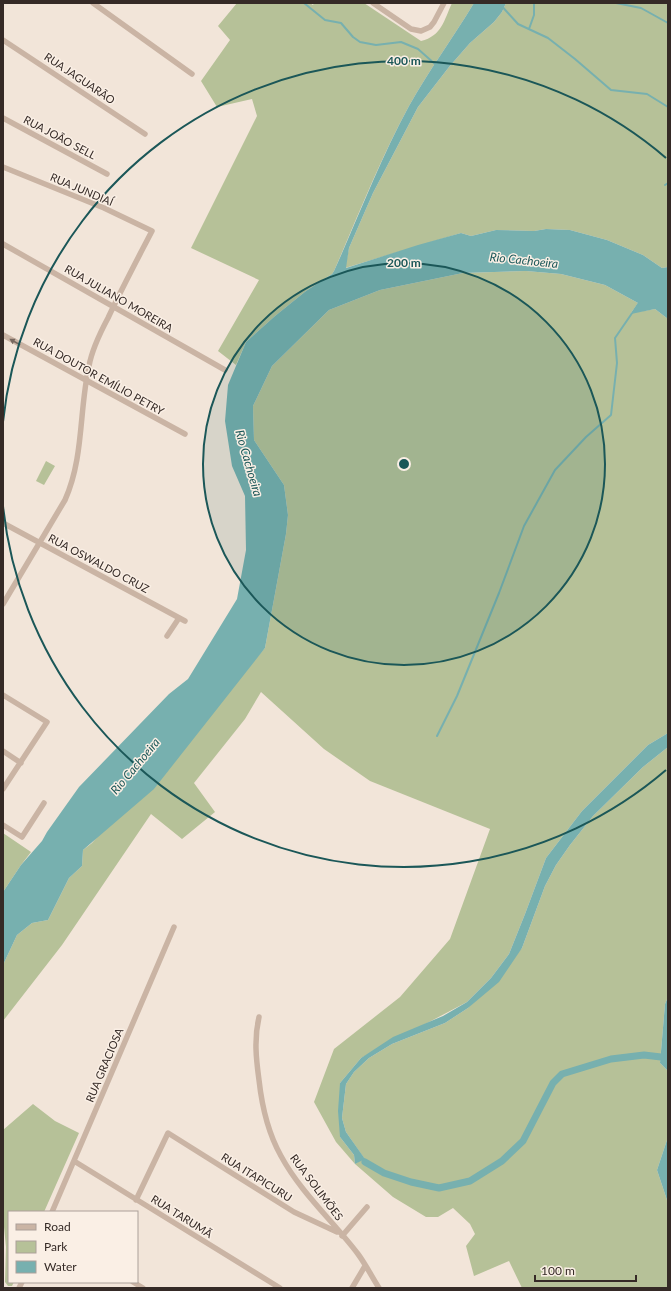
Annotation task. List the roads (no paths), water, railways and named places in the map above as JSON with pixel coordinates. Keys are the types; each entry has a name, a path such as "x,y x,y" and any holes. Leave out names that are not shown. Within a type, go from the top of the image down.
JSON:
{"street":[{"path":"94,3 192,74"},
{"path":"373,3 415,31 426,30 434,22 444,3"},
{"name":"RUA JAGUARÃO","path":"3,40 145,134"},
{"name":"RUA JOÃO SELL","path":"3,118 107,174"},
{"name":"RUA JUNDIAÍ","path":"3,167 104,208 152,231 113,306"},
{"name":"RUA JULIANO MOREIRA","path":"3,244 225,370"},
{"path":"3,604 65,500 73,480 78,456 86,381 92,352 113,306"},
{"name":"RUA DOUTOR EMÍLIO PETRY","path":"3,335 185,434"},
{"name":"RUA OSWALDO CRUZ","path":"3,523 185,622"},
{"path":"167,636 179,618"},
{"path":"3,695 48,722 3,789"},
{"path":"3,752 21,763"},
{"path":"3,825 22,838 44,803"},
{"name":"RUA GRACIOSA","path":"52,1211 174,927"},
{"name":"RUA SOLIMÕES","path":"259,1017 256,1031 256,1056 263,1108 273,1139 281,1156 293,1175 357,1254 379,1288"},
{"name":"RUA ITAPICURU","path":"136,1200 168,1133 294,1212 341,1234"},
{"name":"RUA TARUMÃ","path":"74,1161 280,1288"},
{"path":"341,1234 368,1207"},
{"path":"352,1288 366,1266"}],"water":[{"name":"Rio Cachoeira","path":"474,3 506,3 502,12 494,22 470,43 418,107 373,193 349,248 346,268 461,233 471,236 496,230 570,230 607,240 643,255 662,268 668,267 668,319 655,309 631,314 638,303 605,285 561,274 526,271 463,273 380,290 329,310 272,366 253,406 254,440 284,485 288,515 286,534 265,648 154,789 83,850 82,866 69,878 48,920 32,923 17,935 3,965 3,892 21,865 42,841 79,787 169,694 188,679 237,599 246,550 245,496 232,466 225,421 228,385 246,342 306,291 332,274 398,126 425,80"},
{"path":"668,733 668,747 643,767 593,816 556,865 545,886 522,948 499,982 468,1008 445,1023 392,1044 369,1058 354,1072 346,1084 342,1118 346,1132 365,1159 355,1164 354,1155 340,1137 338,1111 340,1083 361,1058 393,1037 443,1016 467,1002 491,978 509,954 546,858 582,811 648,745"},
{"path":"668,997 668,1071 660,1063 665,1004"},
{"path":"668,1137 668,1203 657,1170"}],"waterway":[{"path":"304,3 325,20 341,23 353,37 360,42 376,45 401,42 418,49 435,64"},
{"path":"499,3 518,24 548,38 611,90 647,94 668,107"},
{"path":"529,29 534,15 534,3"},
{"path":"616,3 641,8 668,23"},
{"path":"437,736 457,696 499,593 524,526 555,470 586,437 611,415 617,363 615,338 639,303"},
{"path":"365,1162 384,1173 411,1182 439,1188 470,1181 502,1161 523,1141 553,1083 562,1074 611,1059 644,1055 661,1057"}]}
